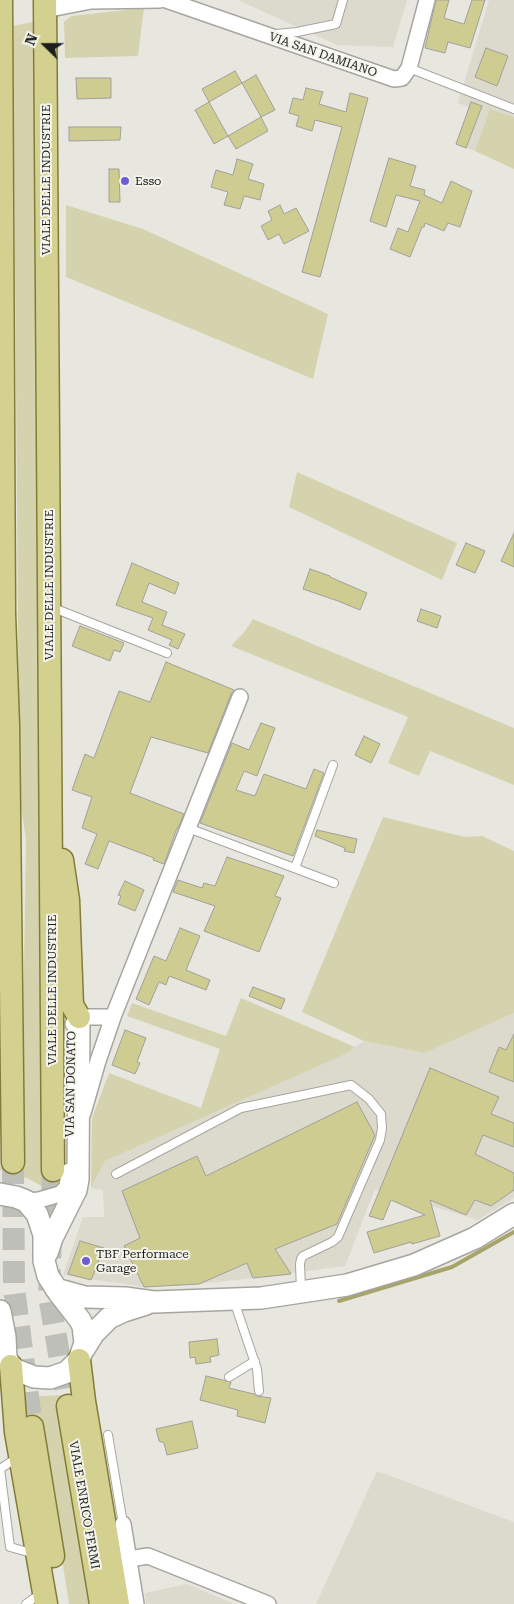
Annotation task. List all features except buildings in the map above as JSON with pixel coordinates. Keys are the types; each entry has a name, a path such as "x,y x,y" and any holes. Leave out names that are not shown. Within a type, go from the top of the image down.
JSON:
{"main road":[{"path":"2,0 2,590 4,725 8,776 13,1162"},
{"name":"VIALE DELLE INDUSTRIE","path":"45,5 53,1170"},
{"path":"0,808 8,776"},
{"path":"50,792 68,900 72,1006 79,1017"},
{"path":"82,1354 82,1390 113,1525 118,1604"},
{"path":"6,1364 37,1555 50,1600"},
{"name":"VIALE ENRICO FERMI","path":"68,1406 101,1604"},
{"path":"32,1427 50,1600"}],"street":[{"path":"45,5 92,1 160,0"},
{"name":"VIA SAN DAMIANO","path":"166,0 394,79 402,78 409,68"},
{"path":"409,68 427,0"},
{"name":"VIA SAN DONATO","path":"80,1126 98,1061 113,1017 240,697"},
{"path":"44,1261 52,1238 76,1190 79,1167 80,1126 79,1017"},
{"name":"VIA SAN DONATO","path":"26,1201 39,1200 60,1194 67,1187 69,1176 70,1032 75,1021 79,1017 113,1017"},
{"path":"0,1194 26,1201 37,1214 44,1235 44,1261 48,1276 80,1320 85,1331 82,1354"},
{"path":"56,1289 85,1297 125,1298 154,1302 261,1298 347,1285 414,1265 475,1238 514,1214"},
{"path":"1,1318 6,1364 29,1376 50,1378 67,1372 82,1354 94,1333 109,1318 124,1311 154,1302"},
{"path":"113,1525 128,1559 136,1604"},
{"path":"128,1559 148,1556 268,1604"}],"lane":[{"path":"267,35 297,32 336,24 343,0"},
{"path":"409,68 514,109"},
{"path":"49,607 167,653"},
{"path":"295,868 333,765"},
{"path":"188,828 334,883"},
{"path":"116,1174 241,1108 351,1085 370,1099 381,1114 382,1128 380,1140 338,1237 332,1242 303,1256 301,1259 301,1292"},
{"path":"233,1300 257,1369 260,1391"},
{"path":"229,1377 254,1361"},
{"path":"108,1435 113,1525"},
{"path":"26,1604 50,1600"}],"shaded area":[{"path":"238,0 407,0 393,47 337,45"},
{"path":"489,0 514,0 514,117 490,109 475,151 456,144 469,107 458,103"},
{"path":"144,8 138,56 65,58 64,22 71,16"},
{"path":"37,21 44,1173 66,1175 57,1188 49,1193 45,1188 29,1179 0,1170 0,1167 21,1166 26,839 21,807 19,747 13,26"},
{"path":"490,109 514,117 514,169 475,151"},
{"path":"66,205 143,229 328,314 313,379 66,277"},
{"path":"297,472 457,543 442,580 289,507"},
{"path":"253,619 514,728 514,785 430,751 419,776 388,763 408,717 231,646"},
{"path":"383,817 465,837 482,836 514,851 514,1013 425,1053 364,1041 302,1012"},
{"path":"241,998 355,1047 343,1055 105,1161 91,1188 92,1118 109,1073 201,1108 220,1049 127,1016 132,1003 226,1036"},
{"path":"514,1013 514,1198 478,1220 375,1189 345,1266 199,1284 144,1287 63,1275 83,1217 104,1217 103,1190 91,1188 105,1161 342,1055 364,1041 425,1053"},
{"path":"19,1394 45,1396 77,1394 77,1400 57,1403 92,1604 69,1604 40,1420 18,1424"},
{"path":"377,1471 514,1522 514,1604 316,1604"},
{"path":"187,1584 233,1604 146,1604 145,1593"}],"waterway":[{"path":"339,1301 452,1267 514,1232"}],"tunnel":[{"path":"13,1162 14,1288 32,1427"},
{"path":"53,1170 49,1296 68,1406"}],"place":[{"name":"Esso","path":"125,181"},
{"name":"TBF Performace Garage","path":"86,1261"}]}
